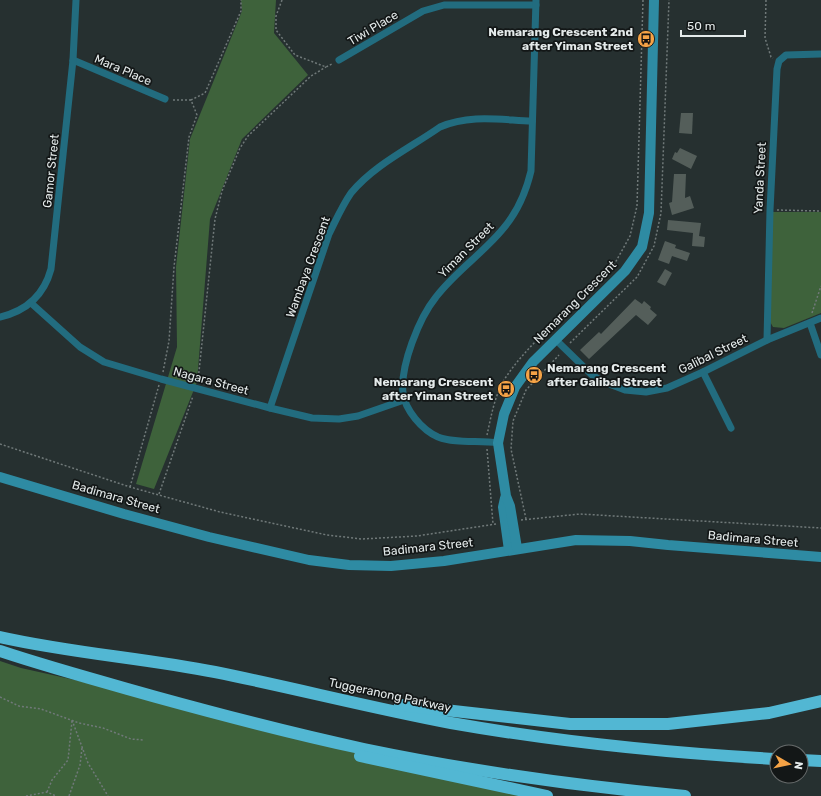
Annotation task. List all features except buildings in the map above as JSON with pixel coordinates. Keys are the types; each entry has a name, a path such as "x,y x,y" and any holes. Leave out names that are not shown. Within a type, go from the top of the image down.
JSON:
{"highway":[{"name":"Tuggeranong Parkway","path":"0,637 42,645 199,669 347,702 450,722 537,736 627,748 718,756 769,759"},
{"path":"0,651 72,674 295,733 435,763 533,779 685,796"},
{"path":"347,702 389,704 570,724 668,724 769,713 821,701"},
{"path":"295,733 318,746 385,762 547,796"},
{"path":"809,760 821,761"}],"main road":[{"name":"Nemarang Crescent","path":"513,549 503,507 506,496 498,443 504,414 515,387 533,362 625,271 642,246 650,213 654,0"},
{"name":"Badimara Street","path":"0,476 124,514 195,533 309,560 349,565 391,566 444,561 576,540 630,541 675,546 821,557"}],"street":[{"name":"Gamor Street","path":"0,317 21,309 31,303 42,291 52,269 74,60 76,0"},
{"name":"Tiwi Place","path":"339,60 418,14 433,8 444,5 536,3"},
{"name":"Yiman Street","path":"404,400 403,382 408,358 416,334 430,305 446,286 502,230 520,203 526,187 531,171 536,3"},
{"path":"779,61 786,56 821,54"},
{"name":"Mara Place","path":"74,60 165,99"},
{"name":"Yanda Street","path":"767,340 770,210 777,69 779,61"},
{"name":"Wambaya Crescent","path":"270,408 329,234 342,207 355,189 381,166 440,127 461,120 477,119 532,121"},
{"name":"Nagara Street","path":"31,303 80,347 104,362 160,379 270,408 312,418 339,418 358,416 404,400"},
{"name":"Galibal Street","path":"556,340 592,375 604,382 626,390 646,392 667,388 767,340 821,318"},
{"path":"810,323 821,355"},
{"path":"703,372 732,428"},
{"path":"404,400 420,424 438,437 452,440 486,441 498,443"}],"path":[{"path":"165,99 191,100 205,93 241,11 241,0"},
{"path":"282,0 276,16 276,30 295,55 326,67"},
{"path":"636,206 643,0"},
{"path":"669,0 661,213 654,246 637,277 565,348 526,390 513,421 510,449 526,519 580,514 821,528"},
{"path":"766,0 765,38 771,57 779,61"},
{"path":"159,494 198,382 215,219 225,184 240,148 248,136 311,76 339,60"},
{"path":"130,487 169,341 174,266 189,137 197,115 191,100"},
{"path":"770,210 821,211"},
{"path":"810,323 821,286"},
{"path":"0,444 130,487 220,512 327,534 362,539 417,536 493,524"},
{"path":"0,698 19,706 41,709 79,723 103,728 131,739 144,740"},
{"path":"72,720 88,763 108,796"},
{"path":"47,792 52,780 68,760 72,720"},
{"path":"69,796 80,765 82,746"},
{"path":"26,796 47,792 56,796"}],"green space":[{"path":"241,0 276,0 274,33 308,75 242,139 210,219 197,382 154,489 136,484 177,347 176,267 190,139 242,11"},
{"path":"771,212 821,212 821,313 784,328 773,327 769,320"},
{"path":"0,661 21,668 84,682 539,796 0,796"}],"place":[{"name":"Nemarang Crescent 2nd after Yiman Street","path":"646,39"},
{"name":"Nemarang Crescent after Galibal Street","path":"534,375"},
{"name":"Nemarang Crescent after Yiman Street","path":"506,389"}]}
